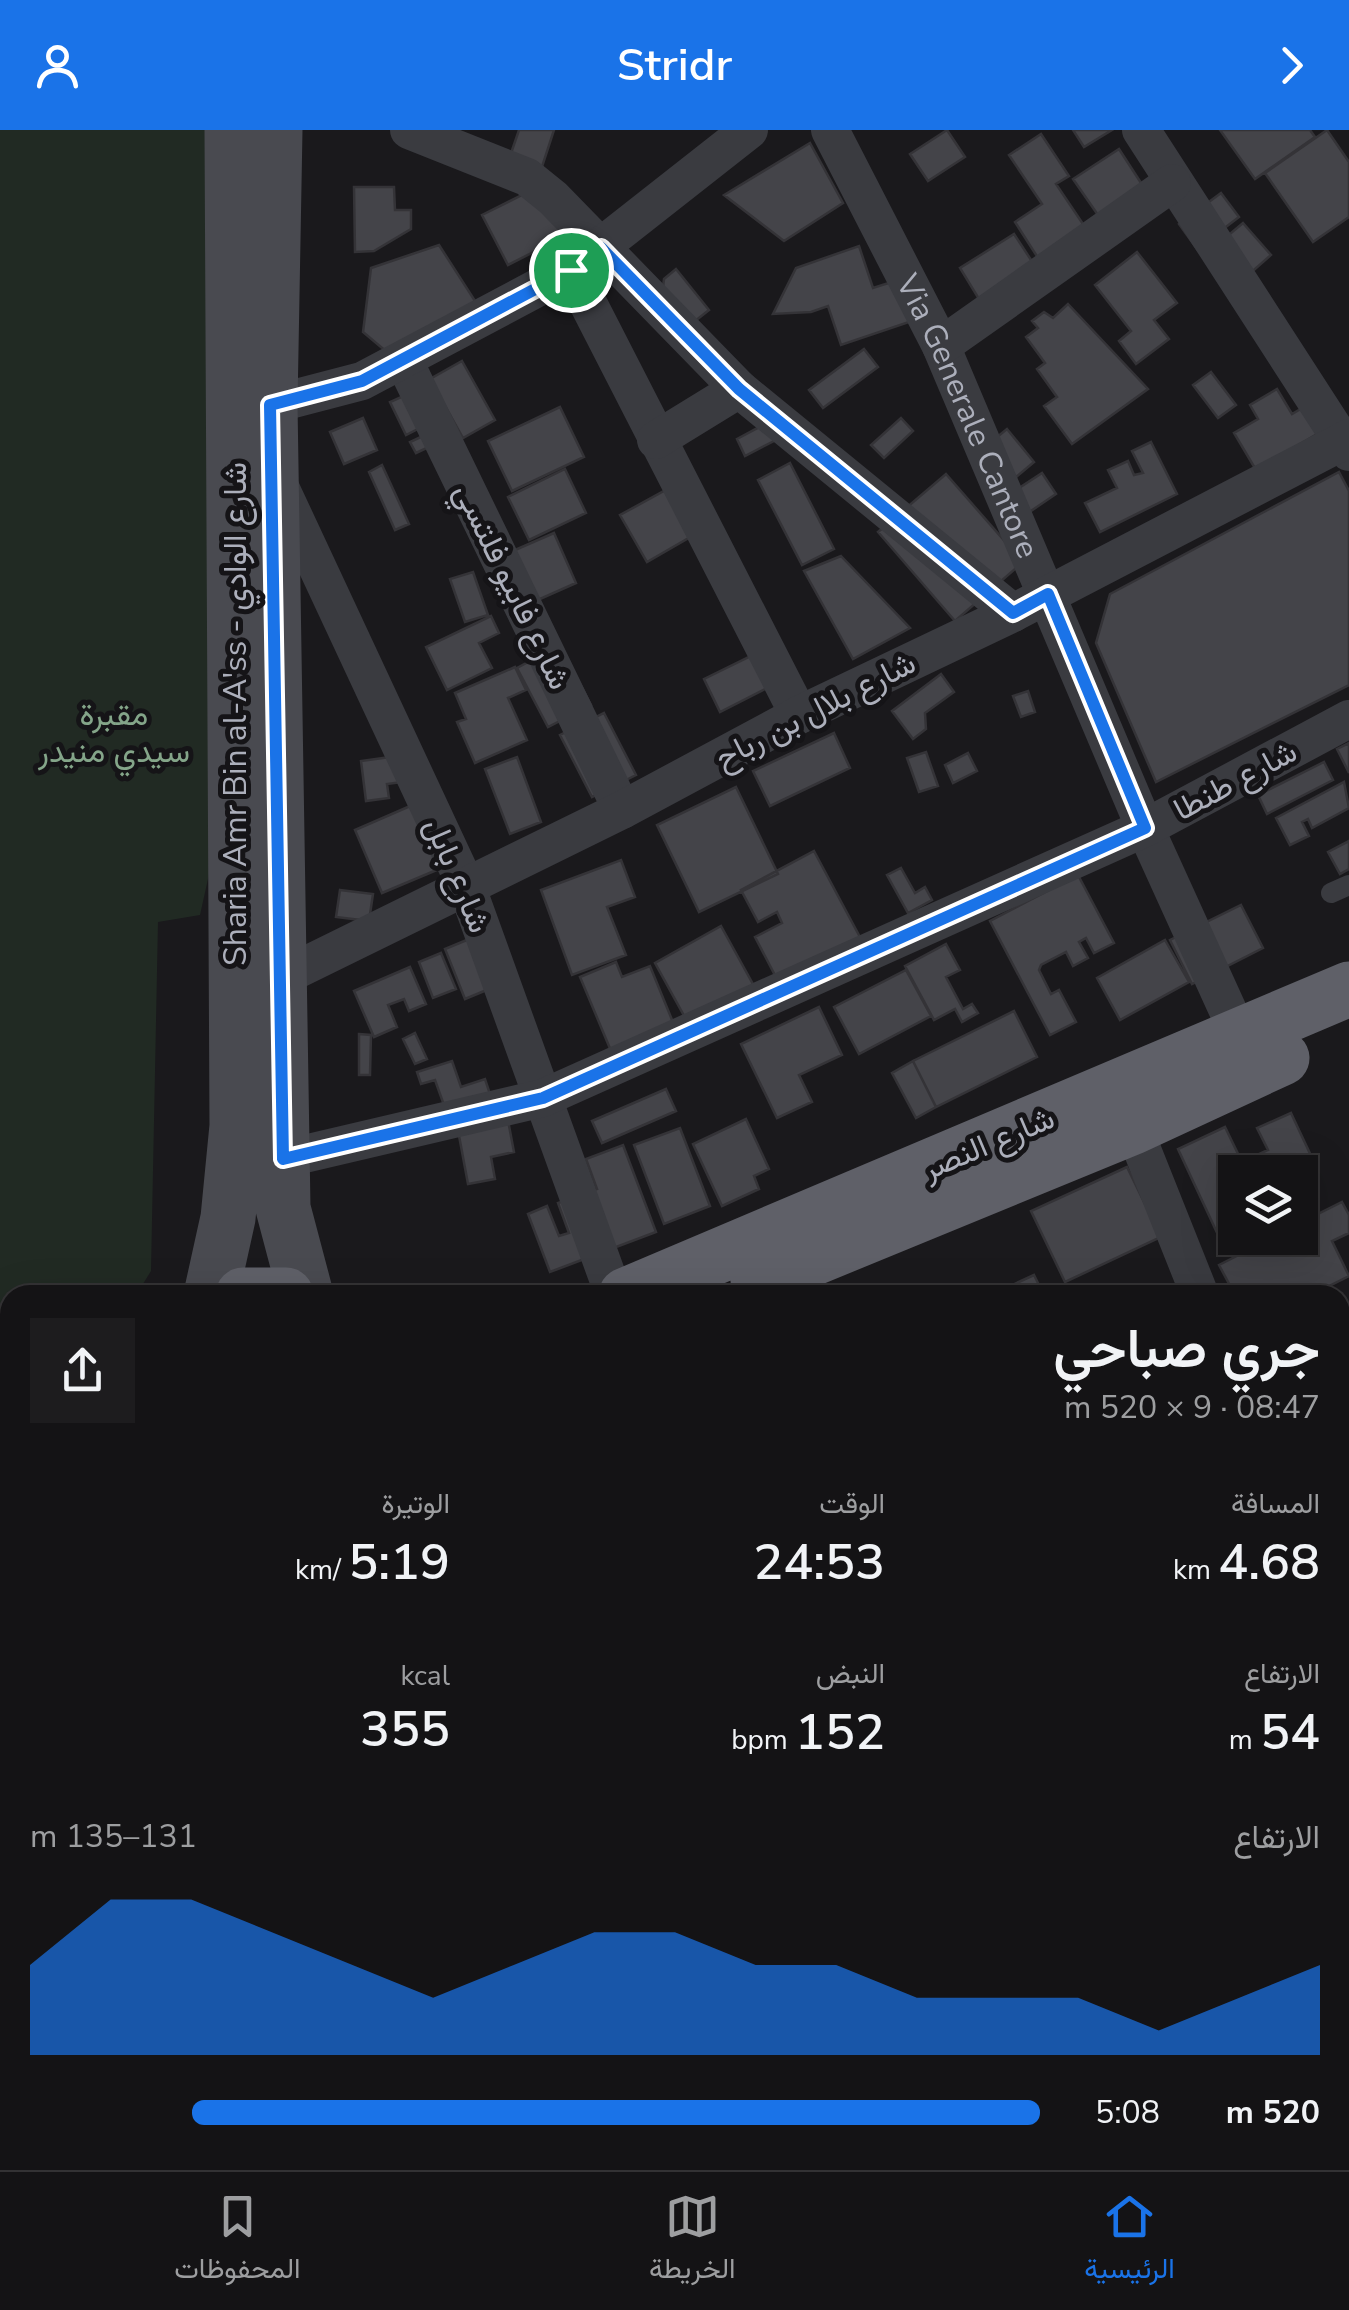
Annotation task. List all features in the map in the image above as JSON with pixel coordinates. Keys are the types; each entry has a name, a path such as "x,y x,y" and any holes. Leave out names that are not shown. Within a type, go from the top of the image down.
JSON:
{"highway":[{"name":"شارع النصر","path":"650,1285 1349,989"},
{"name":"شارع النصر","path":"747,1285 1133,1127 1349,1028"}],"main road":[{"name":"Sharia Amr Bin al-A'ss - شارع الوادي","path":"213,1285 228,1218 237,1126 232,130"},
{"name":"Sharia Amr Bin al-A'ss - شارع الوادي","path":"275,130 270,405 283,1208 303,1285"}],"street":[{"path":"409,130 527,178 586,259 1013,613"},
{"path":"270,405 362,381 586,259 748,130"},
{"name":"Via Generale Cantore","path":"830,130 941,346 1145,828 1240,1037"},
{"path":"1141,130 1172,183 1347,443"},
{"path":"941,346 1172,183"},
{"path":"586,259 656,440 799,715"},
{"name":"شارع فابيو فلتسي","path":"404,361 622,810"},
{"path":"656,440 739,389"},
{"name":"شارع بلال بن رباح","path":"280,978 467,888 799,715 1013,613 1347,443"},
{"name":"شارع بابل","path":"271,467 467,888 610,1285"},
{"name":"شارع طنطا","path":"283,1159 543,1098 1145,828 1349,719"},
{"path":"1133,1127 1196,1285"}],"green space":[{"name":"مقبرة سيدي منيدر","path":"0,130 209,130 227,793 200,915 158,922 151,1271 142,1285 0,1285"}],"building":[{"path":"519,130 554,130 541,170 509,159"},
{"path":"947,130 965,157 928,181 910,154"},
{"path":"1073,130 1112,130 1084,147"},
{"path":"1220,130 1310,130 1315,137 1255,179"},
{"path":"1327,130 1349,162 1349,217 1313,242 1265,173"},
{"path":"1041,134 1069,176 1056,184 1087,230 1040,261 1015,222 1042,204 1009,155"},
{"path":"810,143 843,203 784,241 724,195"},
{"path":"1119,149 1143,186 1098,215 1073,179"},
{"path":"354,187 394,187 395,210 411,210 411,229 374,251 355,252"},
{"path":"528,192 571,233 508,265 482,215"},
{"path":"1221,193 1239,217 1197,249 1179,224"},
{"path":"1243,223 1271,255 1246,277 1207,253"},
{"path":"1014,234 1037,269 982,304 960,268"},
{"path":"439,245 477,304 388,353 363,332 371,268"},
{"path":"859,246 873,288 901,279 915,320 841,345 828,306 811,312 773,314 796,268"},
{"path":"1137,252 1177,303 1154,320 1169,339 1136,364 1119,341 1131,331 1095,285"},
{"path":"676,269 709,310 685,329 663,287 664,279"},
{"path":"1068,304 1148,389 1072,444 1044,406 1057,397 1037,369 1045,363 1026,337 1038,328 1032,321 1044,312 1053,318"},
{"path":"864,349 878,367 823,408 809,390"},
{"path":"462,361 495,420 463,438 430,379"},
{"path":"1211,372 1236,405 1218,418 1193,385"},
{"path":"419,389 444,440 416,453 410,442 425,435 422,427 406,435 390,402"},
{"path":"1277,389 1292,414 1314,401 1329,427 1256,470 1234,433 1258,419 1250,405"},
{"path":"560,407 584,457 512,491 488,441"},
{"path":"363,418 377,450 344,464 330,432"},
{"path":"901,418 913,431 884,458 871,445"},
{"path":"765,424 774,441 745,456 737,439"},
{"path":"1007,429 1034,462 1009,483 981,450"},
{"path":"1151,442 1177,494 1100,532 1085,503 1117,488 1108,470 1128,461 1134,475 1143,473 1132,451"},
{"path":"790,463 834,549 802,565 758,480"},
{"path":"382,465 409,524 395,530 369,472"},
{"path":"565,469 586,513 529,540 508,497"},
{"path":"1339,472 1349,491 1349,685 1156,782 1096,643 1110,594"},
{"path":"1042,473 1056,494 1028,513 1013,492"},
{"path":"946,474 1023,562 955,621 878,532"},
{"path":"673,486 699,532 647,562 620,515"},
{"path":"554,533 576,583 531,603 515,550"},
{"path":"841,556 910,628 853,659 804,571"},
{"path":"473,572 488,615 465,622 450,579"},
{"path":"491,616 499,633 479,643 492,668 447,690 426,647"},
{"path":"560,645 591,705 548,727 517,668"},
{"path":"753,655 769,687 720,712 704,679"},
{"path":"515,667 526,690 508,698 527,740 475,763 457,722 466,719 455,693"},
{"path":"941,674 954,692 925,713 926,729 913,739 892,711"},
{"path":"1028,691 1035,712 1021,717 1013,696"},
{"path":"604,713 636,775 592,797 560,735"},
{"path":"834,733 850,768 770,806 753,771"},
{"path":"1349,743 1349,773 1337,749"},
{"path":"926,752 938,786 919,792 907,758"},
{"path":"968,753 977,771 953,783 945,765"},
{"path":"412,754 417,780 387,784 389,798 366,801 361,761"},
{"path":"517,757 541,822 510,834 485,769"},
{"path":"1324,762 1333,780 1267,814 1258,795"},
{"path":"1344,782 1349,808 1312,828 1308,819 1302,822 1309,836 1290,845 1276,818"},
{"path":"736,787 778,874 699,912 657,825"},
{"path":"424,800 451,864 382,893 355,830"},
{"path":"1349,841 1349,869 1340,874 1328,852"},
{"path":"814,851 861,939 779,983 755,937 782,923 777,912 758,922 741,890"},
{"path":"621,860 635,897 607,907 626,955 572,975 541,890"},
{"path":"901,868 915,893 925,887 932,900 908,913 887,875"},
{"path":"1078,875 1114,943 1094,953 1086,938 1079,942 1088,958 1073,966 1066,952 1041,965 1039,970 1051,994 1059,990 1076,1022 1050,1035 990,921"},
{"path":"340,890 373,894 369,921 336,917"},
{"path":"1241,905 1263,948 1192,984 1170,940"},
{"path":"721,926 754,986 688,1023 655,963"},
{"path":"474,937 494,987 465,999 445,949"},
{"path":"1165,940 1189,982 1120,1020 1097,978"},
{"path":"946,944 960,970 946,977 963,1009 972,1004 978,1013 962,1022 955,1009 934,1020 905,966"},
{"path":"441,953 456,989 433,998 419,962"},
{"path":"616,962 622,977 650,966 677,1032 614,1058 580,977"},
{"path":"410,967 426,1004 409,1011 404,999 388,1005 397,1027 374,1037 354,991"},
{"path":"906,970 931,1016 859,1054 834,1007"},
{"path":"819,1007 842,1055 799,1075 812,1102 777,1118 741,1044"},
{"path":"1014,1011 1037,1057 936,1107 913,1061"},
{"path":"415,1033 427,1059 415,1064 403,1039"},
{"path":"359,1034 371,1035 370,1075 359,1075"},
{"path":"452,1061 461,1087 485,1079 490,1094 445,1108 435,1080 421,1084 417,1072"},
{"path":"913,1061 936,1107 916,1118 892,1073"},
{"path":"666,1089 676,1111 602,1143 592,1121"},
{"path":"1291,1113 1311,1155 1257,1155 1268,1150 1257,1128"},
{"path":"507,1115 514,1152 491,1157 495,1179 468,1184 457,1125"},
{"path":"746,1119 769,1169 754,1176 759,1189 722,1206 693,1144"},
{"path":"1225,1127 1239,1155 1218,1155 1218,1235 1178,1149"},
{"path":"680,1128 710,1206 664,1224 634,1145"},
{"path":"623,1145 656,1232 550,1272 528,1214 547,1206 559,1236 569,1233 558,1203 597,1189 586,1159"},
{"path":"1127,1167 1161,1237 1065,1282 1031,1211"},
{"path":"1342,1202 1349,1215 1349,1233 1332,1241 1349,1276 1331,1285 1230,1285 1219,1265 1239,1255 1318,1255 1318,1214"},
{"path":"1034,1275 1039,1285 1012,1285"}],"route":[{"path":"601,248 739,389 830,468 1013,613 1048,594 1145,828 543,1098 283,1159 270,405 362,381 571,270 601,248"}]}
